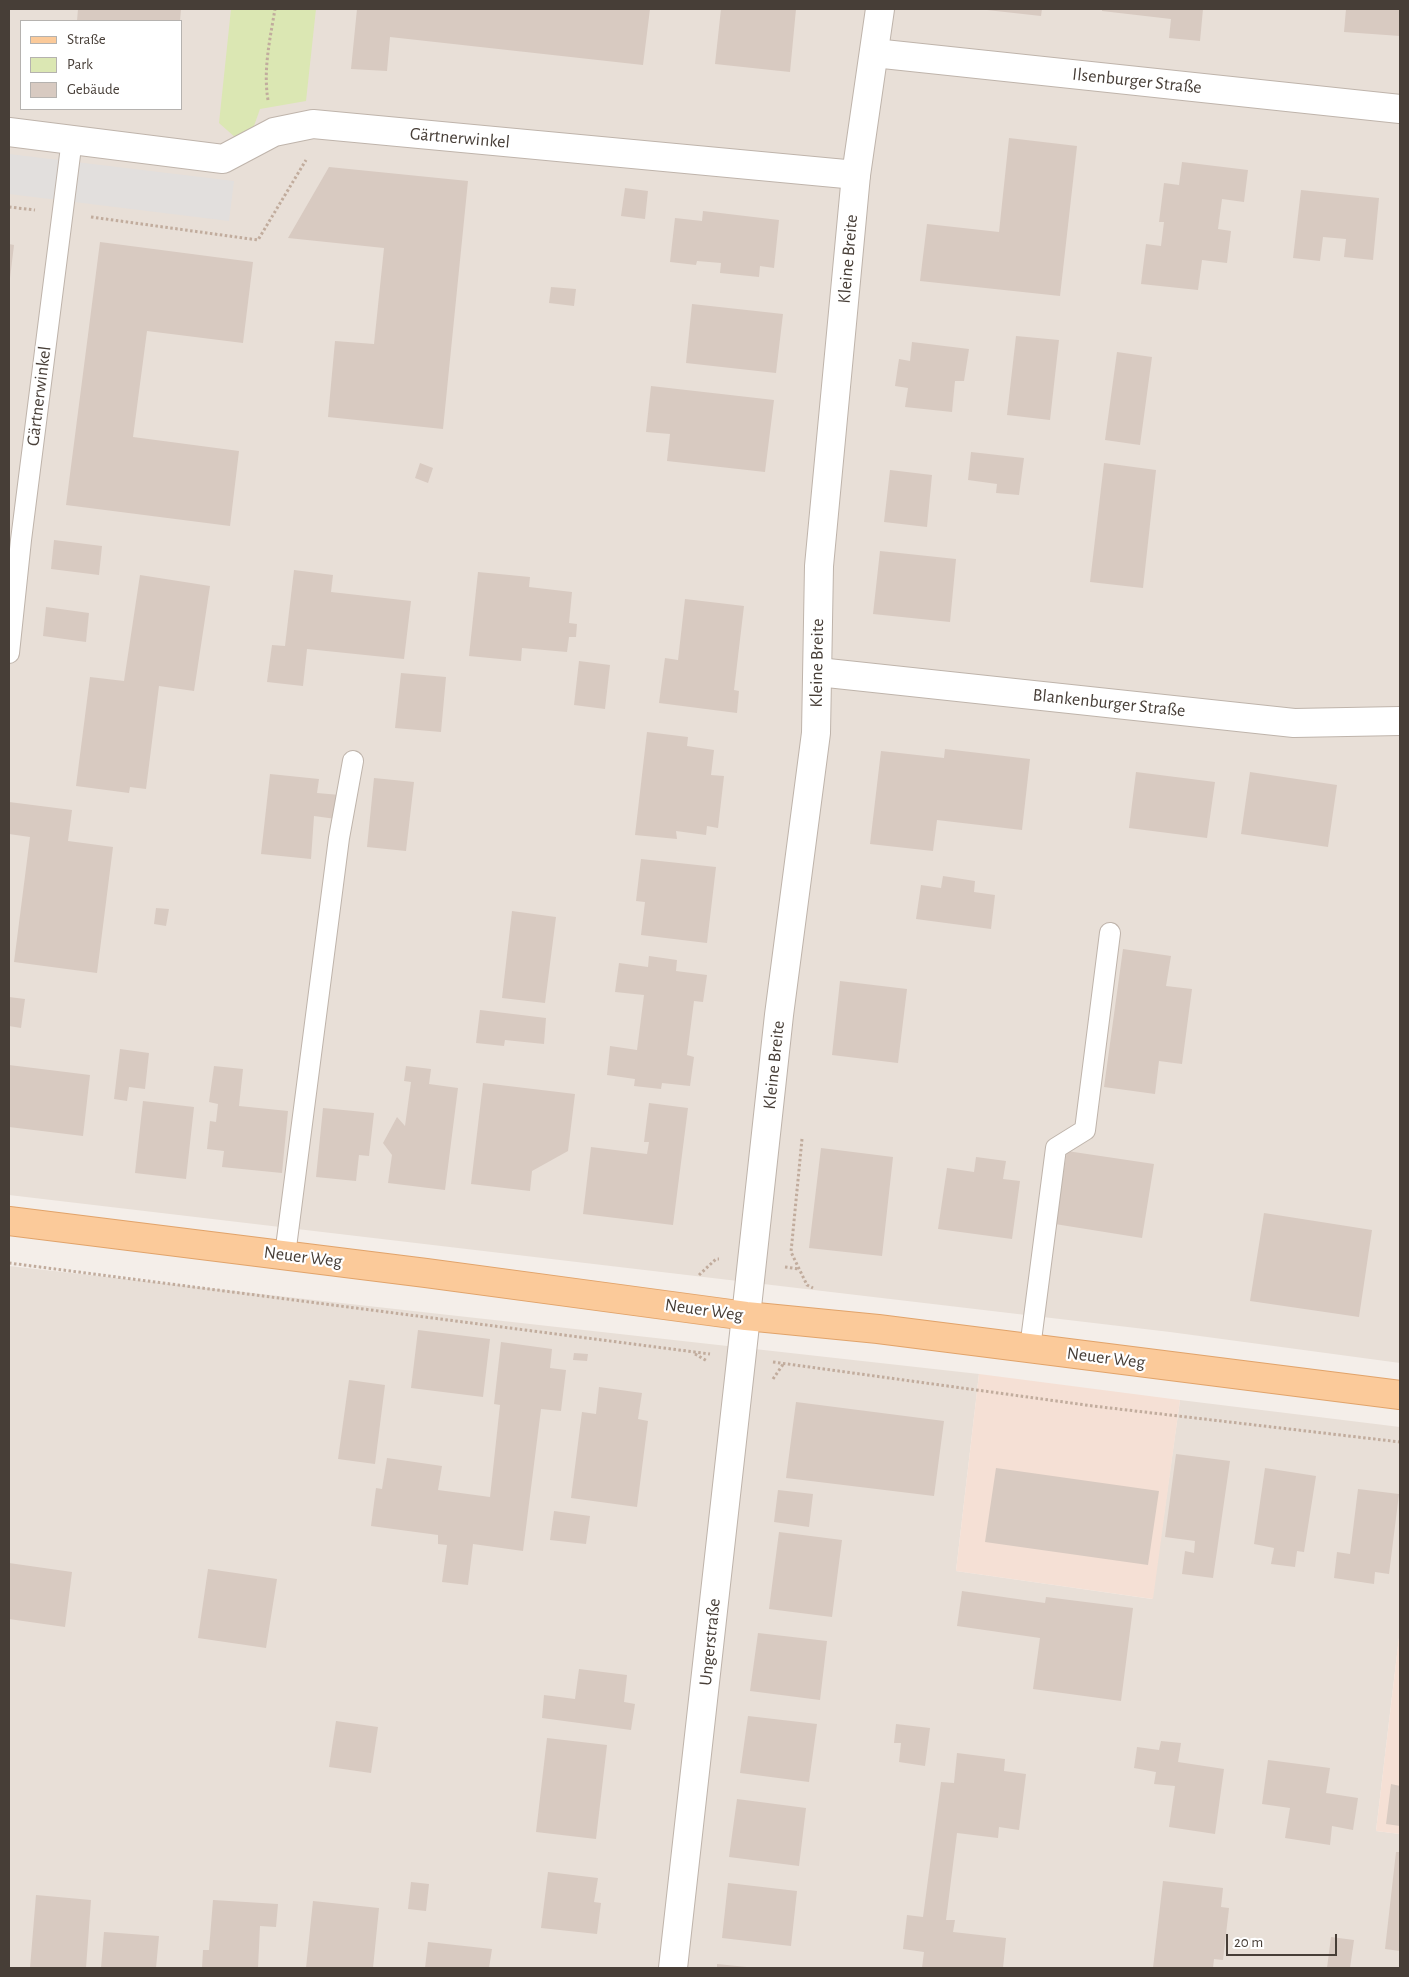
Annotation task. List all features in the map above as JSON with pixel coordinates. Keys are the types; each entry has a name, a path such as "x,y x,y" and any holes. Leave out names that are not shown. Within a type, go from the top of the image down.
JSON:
{"main road":[{"name":"Neuer Weg","path":"9,1221 285,1255 746,1316 878,1329 1400,1395"}],"street":[{"name":"Kleine Breite","path":"746,1316 780,1015 816,733 819,566 856,175 880,9"},
{"name":"Ilsenburger Straße","path":"874,53 1400,109"},
{"name":"Gärtnerwinkel","path":"9,132 223,159 274,132 313,124 856,175"},
{"name":"Blankenburger Straße","path":"818,672 1294,723 1400,721"},
{"name":"Ungerstraße","path":"674,1968 746,1316"}],"lane":[{"name":"Gärtnerwinkel","path":"9,653 21,540 72,139"},
{"path":"285,1255 339,838 353,761"},
{"path":"1030,1348 1056,1148 1085,1130 1110,933"}],"path":[{"path":"274,132 266,85 268,46 275,9"},
{"path":"9,207 258,240 327,126"},
{"path":"802,1136 791,1252 807,1284 815,1289"},
{"path":"9,1263 693,1352"},
{"path":"784,1363 1093,1406 1400,1442"}],"shaded area":[{"path":"9,9 1400,9 1400,1363 1170,1332 9,1195"},
{"path":"9,154 234,181 229,221 9,194"},
{"path":"9,1266 979,1374 956,1571 1152,1599 1180,1400 1400,1427 1400,1629 1376,1831 1400,1834 1400,1968 9,1968"},
{"path":"979,1374 1180,1400 1153,1599 956,1571"},
{"path":"1400,1629 1400,1834 1376,1831"}],"green space":[{"path":"231,9 316,9 306,101 260,109 254,126 236,138 219,123"}],"building":[{"path":"78,9 181,9 180,20 77,20"},
{"path":"357,9 650,9 643,65 390,37 387,71 351,69"},
{"path":"721,9 796,9 790,72 715,64"},
{"path":"978,9 1042,9 1041,16"},
{"path":"1102,9 1203,9 1200,41 1169,38 1171,19 1102,11"},
{"path":"1346,9 1400,9 1400,36 1344,32"},
{"path":"1009,138 1077,146 1060,296 920,281 927,224 999,232"},
{"path":"1182,162 1248,170 1244,202 1222,199 1218,229 1231,231 1227,263 1202,260 1198,290 1141,284 1146,244 1161,246 1164,222 1159,222 1164,183 1179,185"},
{"path":"329,167 468,181 443,429 328,417 335,341 374,344 384,248 288,238"},
{"path":"625,188 648,191 645,219 621,216"},
{"path":"1301,190 1379,198 1373,260 1344,257 1346,239 1323,237 1320,261 1293,258"},
{"path":"703,211 779,220 774,268 760,266 759,277 720,273 721,263 697,261 696,265 670,262 675,218 702,221"},
{"path":"100,242 253,262 243,343 147,331 133,437 239,451 230,526 66,505"},
{"path":"9,244 14,245 10,278 9,278"},
{"path":"551,287 576,289 574,306 549,303"},
{"path":"692,304 783,314 776,373 686,363"},
{"path":"1016,336 1059,340 1050,420 1007,415"},
{"path":"912,342 969,349 964,381 955,381 952,412 905,407 908,388 895,386 899,359 910,361"},
{"path":"1117,352 1152,357 1140,445 1105,440"},
{"path":"651,386 774,400 765,472 667,461 670,434 646,432"},
{"path":"971,452 1024,458 1019,495 996,493 997,484 968,480"},
{"path":"420,463 433,468 428,483 415,478"},
{"path":"1104,463 1156,470 1143,588 1090,582"},
{"path":"890,470 932,475 927,527 884,522"},
{"path":"54,540 102,546 99,575 51,569"},
{"path":"880,551 956,559 950,622 873,614"},
{"path":"294,570 333,575 331,592 411,601 404,659 307,649 303,686 267,682 272,645 285,646"},
{"path":"478,572 530,577 529,587 572,592 569,623 577,624 576,637 569,637 567,652 522,648 521,661 469,656"},
{"path":"140,575 210,586 194,691 159,686 146,789 130,787 129,793 76,786 90,677 124,681"},
{"path":"685,599 744,606 734,690 739,691 737,713 659,703 665,658 678,660"},
{"path":"46,607 89,613 86,642 43,636"},
{"path":"579,661 610,665 605,709 574,705"},
{"path":"401,673 446,677 441,732 395,728"},
{"path":"647,732 688,737 687,746 714,750 711,775 724,776 718,828 707,826 706,835 676,831 677,839 635,835"},
{"path":"945,749 1030,759 1022,830 937,820 933,851 870,844 881,751 944,758"},
{"path":"1136,772 1215,782 1207,838 1129,828"},
{"path":"1250,772 1337,785 1328,847 1241,834"},
{"path":"270,774 319,779 317,793 340,795 336,819 314,816 311,859 261,854"},
{"path":"374,778 414,782 406,851 367,847"},
{"path":"9,802 72,810 68,841 113,847 97,973 14,962 30,837 9,834"},
{"path":"641,859 716,867 707,943 641,935 645,902 636,901"},
{"path":"943,876 975,881 974,892 995,895 991,929 916,919 921,885 941,888"},
{"path":"156,908 169,909 166,926 154,924"},
{"path":"512,911 556,917 545,1003 502,998"},
{"path":"1123,949 1171,956 1166,986 1192,989 1182,1064 1159,1061 1155,1094 1104,1087"},
{"path":"649,956 677,960 676,971 707,975 703,1002 694,1001 687,1055 694,1057 690,1086 662,1083 661,1089 634,1086 635,1079 607,1075 610,1046 637,1050 644,995 615,992 619,963 648,967"},
{"path":"840,981 907,989 898,1063 832,1055"},
{"path":"9,997 25,999 21,1028 9,1026"},
{"path":"480,1010 546,1018 544,1044 505,1040 504,1046 476,1043"},
{"path":"120,1049 149,1053 145,1089 129,1087 127,1101 114,1099"},
{"path":"9,1065 90,1075 83,1136 9,1127"},
{"path":"214,1066 243,1069 239,1106 288,1111 282,1173 222,1167 224,1151 207,1149 210,1121 216,1122 218,1104 209,1102"},
{"path":"406,1066 431,1069 429,1084 458,1088 445,1190 388,1183 392,1155 383,1143 397,1117 405,1126 411,1082 404,1081"},
{"path":"483,1083 575,1094 568,1151 532,1171 530,1191 471,1184"},
{"path":"143,1101 194,1107 186,1179 135,1173"},
{"path":"649,1103 688,1108 673,1225 583,1214 591,1147 647,1154 649,1142 644,1142"},
{"path":"323,1108 374,1113 369,1156 359,1155 356,1181 316,1177"},
{"path":"821,1148 893,1157 882,1256 809,1248"},
{"path":"1067,1151 1154,1164 1142,1238 1055,1224"},
{"path":"976,1157 1006,1161 1003,1179 1020,1181 1012,1239 938,1229 947,1168 974,1172"},
{"path":"1264,1213 1372,1230 1359,1317 1250,1301"},
{"path":"418,1330 490,1339 483,1397 411,1388"},
{"path":"501,1342 552,1349 550,1368 566,1370 561,1411 541,1409 523,1551 473,1544 468,1585 442,1582 447,1545 438,1544 438,1535 371,1526 376,1488 382,1489 387,1458 442,1466 438,1490 490,1497 500,1405 494,1404"},
{"path":"574,1353 588,1354 587,1361 573,1360"},
{"path":"349,1380 385,1385 375,1464 338,1459"},
{"path":"599,1387 642,1393 638,1419 648,1421 637,1507 571,1498 582,1412 596,1414"},
{"path":"796,1402 944,1421 934,1496 786,1478"},
{"path":"1176,1454 1230,1461 1213,1578 1182,1574 1185,1551 1194,1553 1195,1541 1165,1537"},
{"path":"996,1468 1159,1491 1148,1565 985,1542"},
{"path":"1265,1468 1316,1476 1304,1552 1297,1551 1295,1567 1271,1564 1274,1548 1254,1544"},
{"path":"1358,1489 1399,1494 1389,1574 1375,1572 1374,1584 1334,1578 1337,1552 1350,1554"},
{"path":"778,1490 813,1494 809,1527 774,1522"},
{"path":"554,1511 590,1516 586,1544 550,1540"},
{"path":"779,1532 842,1540 832,1617 769,1609"},
{"path":"9,1563 72,1572 65,1627 9,1619"},
{"path":"208,1569 277,1579 266,1648 198,1638"},
{"path":"962,1591 1045,1603 1046,1597 1133,1608 1121,1701 1033,1689 1040,1638 957,1626"},
{"path":"758,1633 827,1641 820,1700 750,1691"},
{"path":"579,1669 627,1675 624,1702 635,1704 631,1730 542,1718 544,1695 575,1699"},
{"path":"748,1716 817,1724 809,1782 740,1773"},
{"path":"336,1721 378,1727 371,1773 329,1767"},
{"path":"896,1724 930,1728 925,1766 899,1762 901,1743 894,1743"},
{"path":"547,1738 607,1745 596,1839 536,1832"},
{"path":"1161,1741 1181,1743 1178,1762 1224,1769 1215,1834 1169,1827 1175,1786 1154,1784 1156,1772 1134,1768 1137,1747 1159,1750"},
{"path":"957,1753 1005,1759 1004,1771 1026,1774 1019,1830 999,1827 998,1838 957,1833 946,1920 955,1920 953,1932 1006,1938 1003,1968 922,1968 924,1952 903,1949 907,1915 923,1917 941,1782 954,1783"},
{"path":"1268,1760 1330,1768 1326,1793 1358,1798 1353,1830 1332,1826 1330,1845 1285,1838 1290,1808 1262,1804"},
{"path":"1391,1784 1400,1786 1400,1826 1386,1824"},
{"path":"737,1799 806,1808 799,1866 729,1857"},
{"path":"1396,1852 1400,1852 1400,1951 1385,1949"},
{"path":"548,1872 598,1878 594,1902 601,1903 597,1934 541,1928"},
{"path":"1163,1881 1223,1888 1221,1907 1229,1908 1223,1960 1214,1959 1213,1968 1153,1968"},
{"path":"411,1882 429,1884 426,1911 408,1909"},
{"path":"728,1883 797,1891 791,1946 722,1938"},
{"path":"36,1895 91,1900 86,1968 30,1968"},
{"path":"213,1900 278,1904 276,1927 260,1926 258,1968 202,1968 203,1950 209,1950"},
{"path":"313,1901 379,1908 373,1968 306,1968"},
{"path":"104,1932 159,1936 156,1968 101,1968"},
{"path":"1331,1937 1354,1940 1350,1968 1327,1968"},
{"path":"428,1942 492,1949 489,1968 425,1968"},
{"path":"717,1964 747,1967 747,1968 717,1968"}]}
